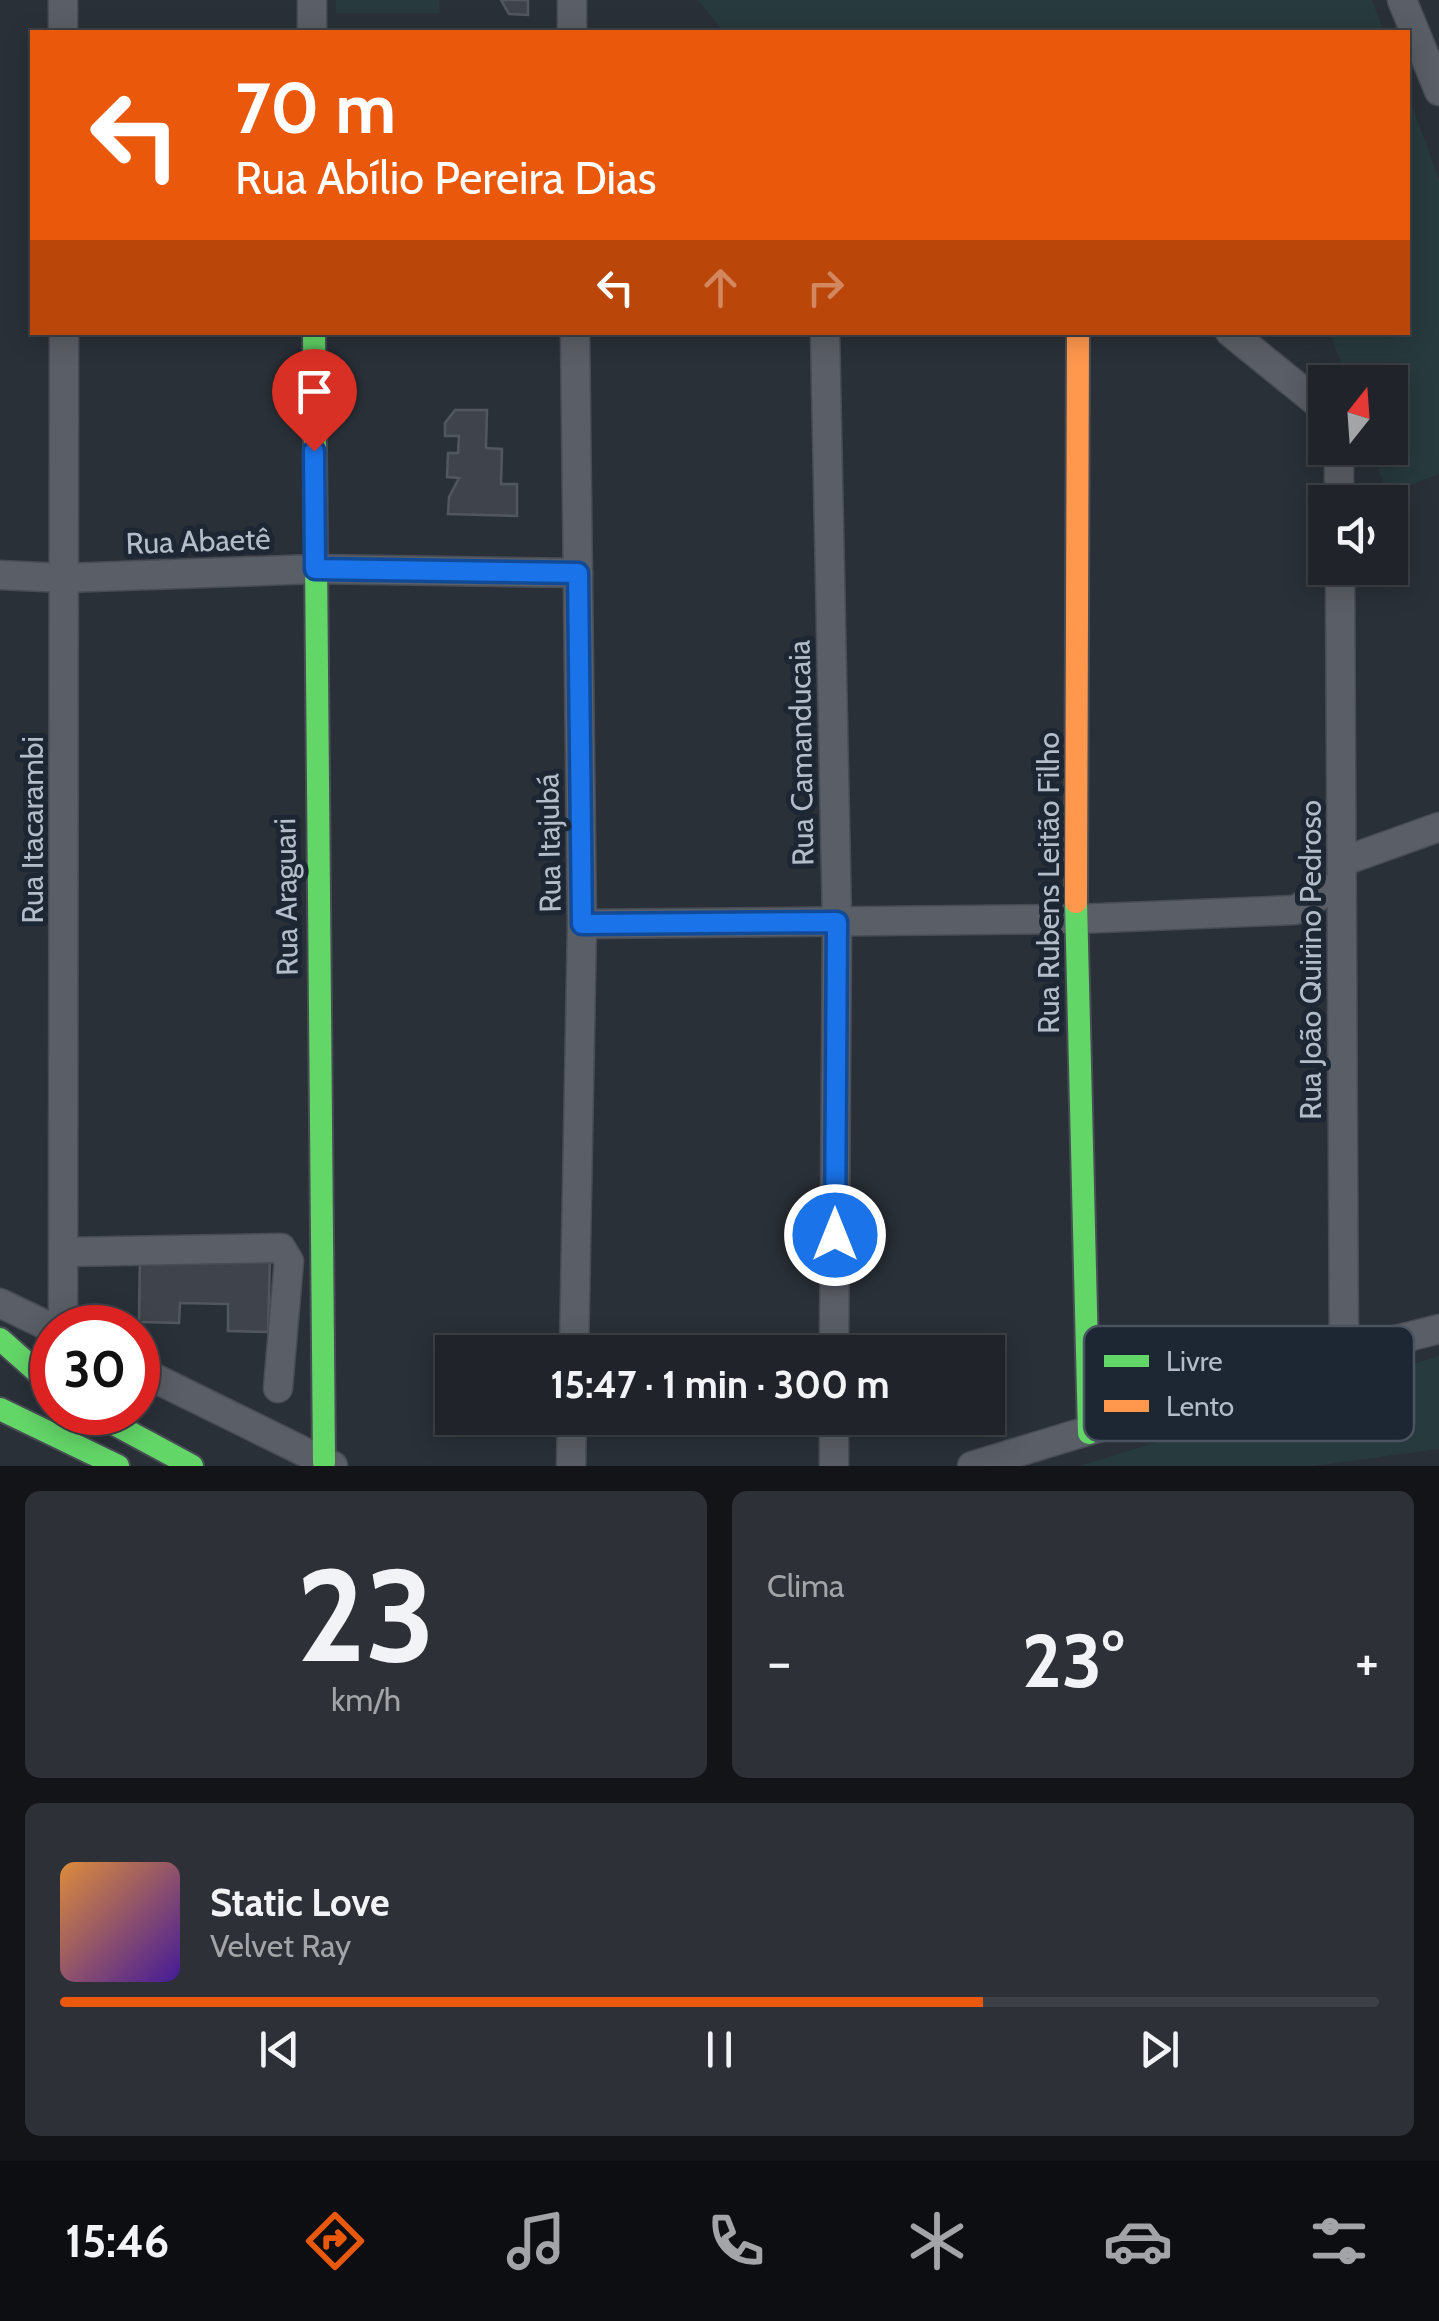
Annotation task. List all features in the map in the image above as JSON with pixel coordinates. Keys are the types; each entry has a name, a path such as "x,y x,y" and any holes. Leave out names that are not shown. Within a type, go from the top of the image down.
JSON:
{"street":[{"path":"63,0 63,30"},
{"path":"312,0 312,30"},
{"path":"572,0 572,30"},
{"path":"1402,0 1439,91"},
{"name":"Rua Itacarambi","path":"64,335 64,1305"},
{"name":"Rua Araguari","path":"314,335 328,1464"},
{"name":"Rua Itajubá","path":"574,1335 582,924 576,335"},
{"name":"Rua Camanducaia","path":"825,335 837,922 834,1335"},
{"name":"Rua Rubens Leitão Filho","path":"1078,335 1076,919 1086,1326"},
{"path":"1234,335 1308,395"},
{"name":"Rua Abaetê","path":"0,574 65,578 315,569 578,573"},
{"name":"Rua João Quirino Pedroso","path":"1340,585 1344,1326"},
{"path":"582,924 1076,919 1295,910 1342,872 1439,827"},
{"path":"64,1252 281,1248 289,1262 278,1388"},
{"path":"0,1302 30,1317"},
{"path":"1414,1335 1439,1329"},
{"path":"0,1339 30,1368"},
{"path":"0,1368 30,1380"},
{"path":"160,1381 328,1464"},
{"path":"0,1409 118,1466"},
{"path":"972,1466 1084,1434"},
{"path":"135,1435 192,1466"},
{"path":"571,1466 572,1435"},
{"path":"834,1435 834,1466"}],"green space":[{"path":"336,0 439,0 440,13 336,13"},
{"path":"698,0 1372,0 1383,30 722,30"},
{"path":"1410,100 1439,179 1439,474 1408,486 1385,485 1377,465 1408,465 1408,365 1342,365 1331,335 1410,335"},
{"path":"1439,1356 1439,1449 1313,1466 1079,1466 1161,1441 1414,1441 1414,1364"}],"building":[{"path":"501,0 528,0 528,15 509,14"},
{"path":"455,410 487,410 486,448 502,449 501,484 517,484 517,516 448,514 449,497 459,478 447,477 448,453 458,453 459,436 445,436 445,423"},
{"path":"140,1253 270,1256 268,1332 228,1331 228,1304 180,1303 179,1323 160,1323 160,1305 139,1305"}],"traffic: fast":[{"path":"314,335 324,1462"},
{"path":"1076,902 1086,1326"},
{"path":"0,1339 30,1366"},
{"path":"0,1409 118,1466"},
{"path":"135,1435 192,1466"}],"traffic: slow":[{"path":"1076,902 1078,335"}],"route":[{"path":"314,451 315,569 578,573 582,924 837,922 835,1235"}]}
